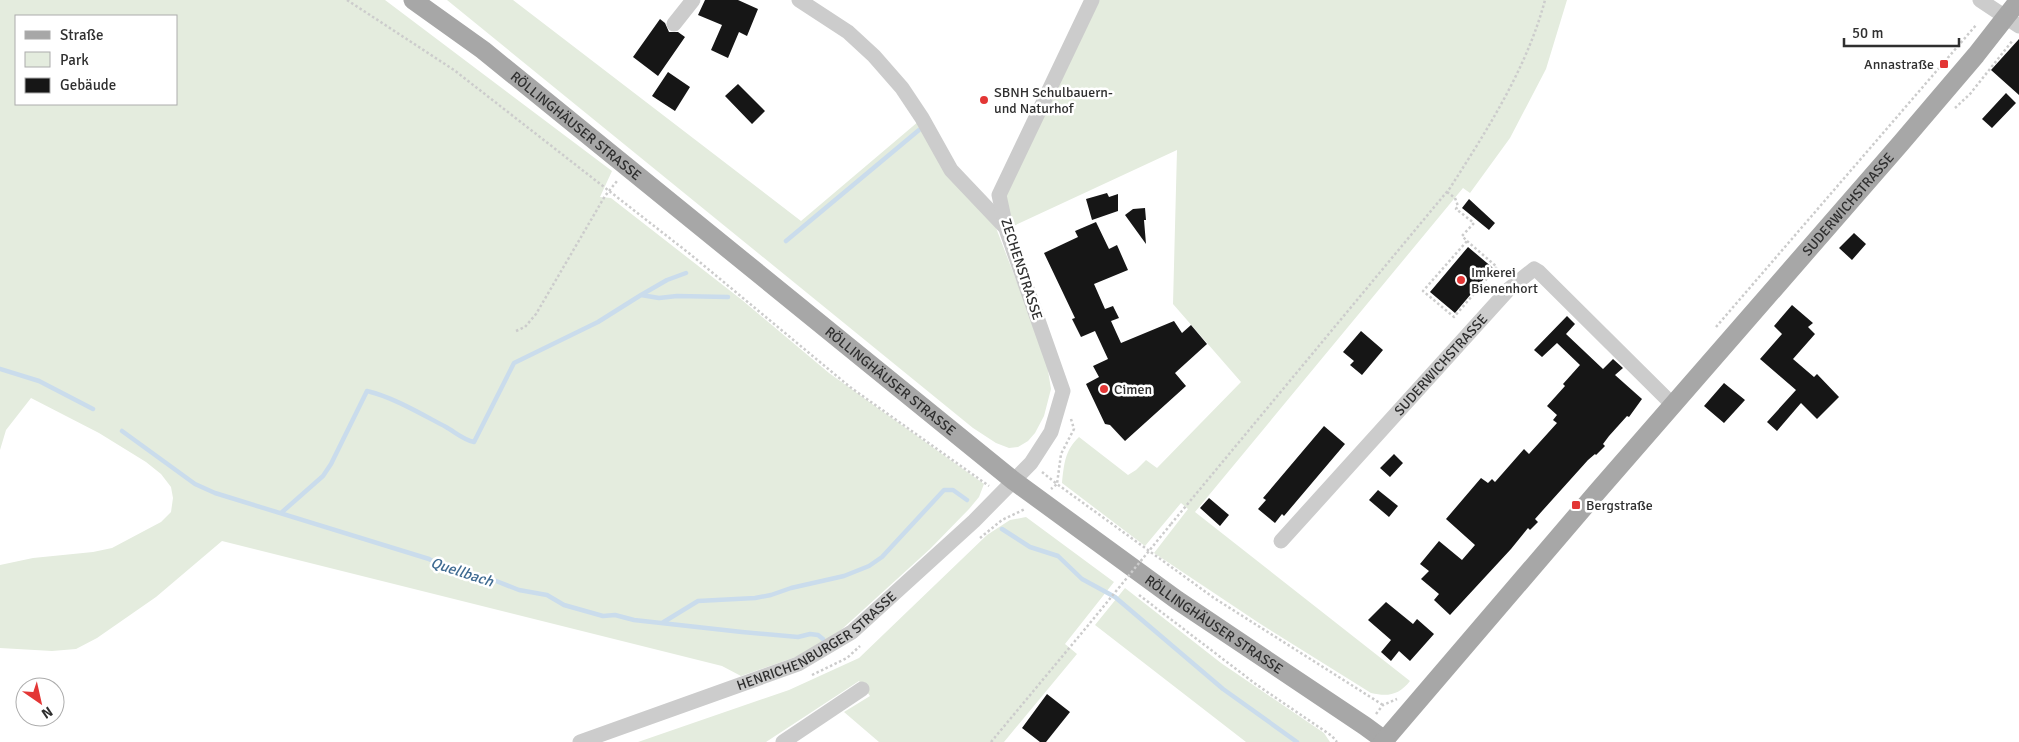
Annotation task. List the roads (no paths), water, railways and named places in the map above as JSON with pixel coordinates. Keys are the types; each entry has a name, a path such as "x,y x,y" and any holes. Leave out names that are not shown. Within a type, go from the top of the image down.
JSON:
{"main road":[{"name":"RÖLLINGHÄUSER STRASSE","path":"413,0 483,50 1014,481 1177,600 1365,726 1384,741"},
{"name":"SUDERWICHSTRASSE","path":"1384,741 1672,405 1901,143 1999,12 2019,0"}],"street":[{"path":"674,24 693,0"},
{"path":"799,0 848,32 874,56 902,88 922,118 951,170 1007,229"},
{"name":"ZECHENSTRASSE","path":"1014,481 1031,463 1051,432 1063,391 1007,229 999,195 1092,0"},
{"name":"SUDERWICHSTRASSE","path":"1281,541 1509,289 1534,269 1672,405"},
{"name":"HENRICHENBURGER STRASSE","path":"580,742 798,664 852,632 974,521 1014,481"},
{"path":"783,742 862,690"}],"waterway":[{"path":"786,241 919,130"},
{"path":"641,295 667,280 686,273"},
{"path":"281,513 323,476 331,464 367,391 387,397 408,407 463,438 474,442 514,363 598,322 641,295 659,298 677,296 728,297"},
{"name":"Quellbach","path":"0,369 39,381 93,409"},
{"name":"Quellbach","path":"122,431 195,484 215,493 429,559 442,566 491,579 519,590 547,595 564,605 603,616 615,615 634,620 798,637 810,634 818,635 823,639"},
{"path":"662,623 698,601 755,598 771,595 791,588 844,576 869,566 882,557 944,490 953,490 967,500"},
{"path":"1002,529 1030,547 1058,556 1082,579 1115,597 1223,689 1297,742"}],"place":[{"name":"Annastraße","path":"1944,64"},
{"name":"SBNH Schulbauern- und Naturhof","path":"984,100"},
{"name":"Imkerei Bienenhort","path":"1461,280"},
{"name":"Cimen","path":"1104,389"},
{"name":"Bergstraße","path":"1576,505"}]}
